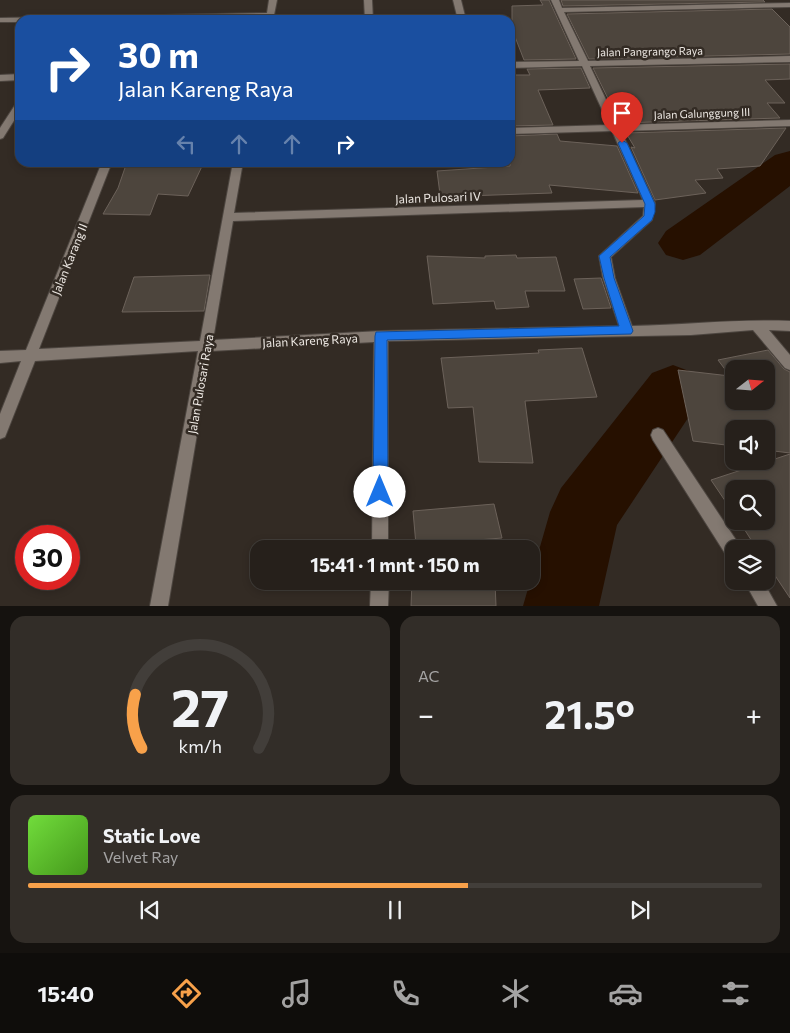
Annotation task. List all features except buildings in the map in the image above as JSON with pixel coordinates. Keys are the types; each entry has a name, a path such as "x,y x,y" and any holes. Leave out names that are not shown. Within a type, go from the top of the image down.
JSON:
{"street":[{"path":"270,15 273,0"},
{"path":"368,0 369,15"},
{"path":"457,0 461,15"},
{"path":"555,0 650,204 648,217 604,256 609,278 625,326"},
{"path":"560,10 790,5"},
{"path":"0,20 15,20"},
{"name":"Jalan Pangrango Raya","path":"515,65 790,59"},
{"path":"0,78 15,78"},
{"path":"0,136 15,112"},
{"name":"Jalan Galunggung III","path":"515,131 790,123"},
{"name":"Jalan Karang II","path":"0,432 106,167"},
{"name":"Jalan Pulosari Raya","path":"159,606 207,345 237,167"},
{"name":"Jalan Pulosari IV","path":"228,217 650,204"},
{"path":"756,325 790,364"},
{"name":"Jalan Kareng Raya","path":"0,357 381,336 625,326 710,329 756,325 790,326"},
{"path":"380,540 381,336"},
{"path":"658,435 726,540"},
{"path":"379,606 380,590"},
{"path":"758,590 768,606"}],"waterway":[{"path":"683,243 790,165"},
{"path":"561,606 585,512 673,391"}],"route":[{"path":"380,492 381,336 627,331 609,278 604,256 650,215 650,204 622,143"}]}
